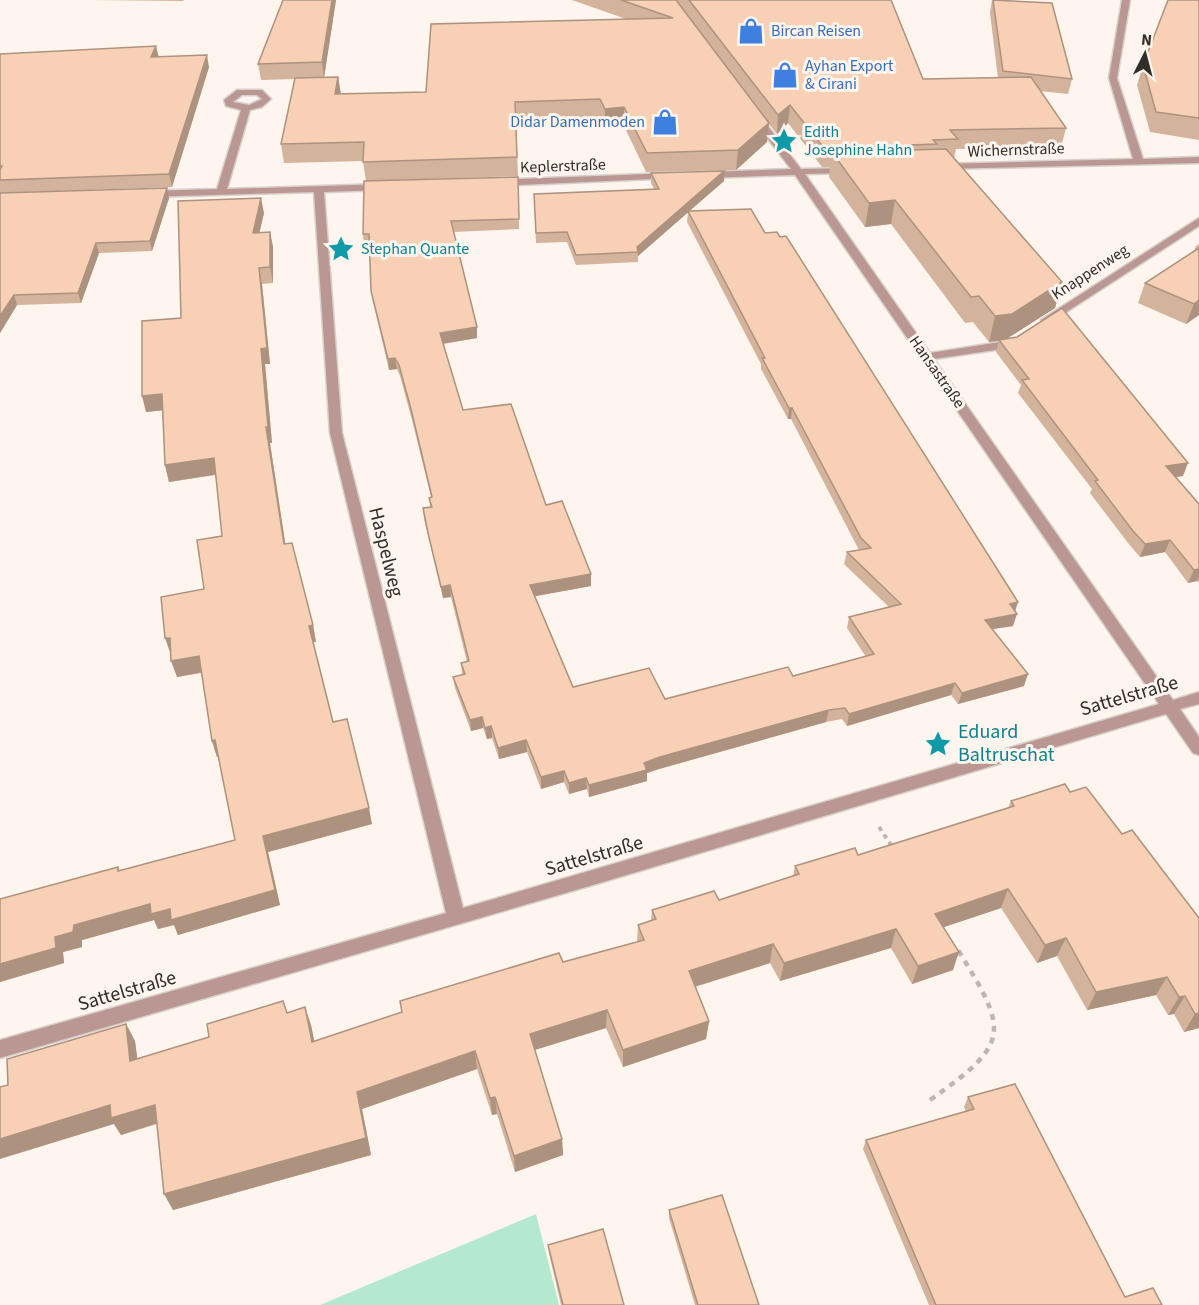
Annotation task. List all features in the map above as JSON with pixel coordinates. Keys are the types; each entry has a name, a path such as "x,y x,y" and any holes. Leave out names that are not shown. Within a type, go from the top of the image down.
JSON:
{"street":[{"path":"1126,0 1113,78 1139,162"},
{"name":"Hansastraße","path":"747,105 798,172 1199,749"},
{"path":"221,192 246,108"},
{"name":"Wichernstraße","path":"927,168 1199,160"},
{"path":"690,176 856,170"},
{"name":"Keplerstraße","path":"487,183 678,176"},
{"path":"139,194 391,187"},
{"name":"Haspelweg","path":"319,190 336,433 456,916"},
{"name":"Knappenweg","path":"927,357 1009,345 1199,221"},
{"name":"Sattelstraße","path":"0,1050 1199,698"}],"path":[{"path":"861,798 899,859"},
{"path":"930,1100 964,1077 979,1063 986,1056 996,1037 995,1018 985,992 956,946"}],"green space":[{"path":"536,1214 559,1305 320,1305"}],"building":[{"path":"283,0 332,0 322,62 258,64"},
{"path":"621,0 676,0 769,123 738,150 647,153 624,107 605,109 600,99 515,102 517,157 363,162 364,142 281,144 295,78 338,77 335,94 426,92 431,24 673,18"},
{"path":"689,0 891,0 923,79 1031,77 1066,128 950,130 958,139 933,140 937,144 824,148 790,105 778,115"},
{"path":"993,0 1052,3 1072,79 1003,71"},
{"path":"1168,0 1199,0 1199,118 1156,112 1143,65"},
{"path":"156,46 151,57 207,55 169,174 0,180 2,166 0,166 0,54"},
{"path":"946,149 1062,282 1012,314 995,316 979,296 971,297 895,200 869,203 832,152"},
{"path":"724,171 637,247 638,252 576,255 567,232 536,233 534,194 659,189 651,173"},
{"path":"518,177 519,219 451,221 477,327 440,333 463,410 511,404 546,505 562,501 591,574 530,585 573,687 649,668 665,699 788,667 793,676 874,654 849,617 901,604 847,552 871,548 861,538 792,408 789,408 688,211 751,209 765,233 777,232 780,237 786,236 1018,602 1010,604 1017,614 985,620 1028,674 962,693 955,683 849,714 845,708 829,710 660,757 644,763 647,770 589,785 586,778 569,783 564,771 541,777 526,740 498,748 491,726 485,728 482,717 470,720 453,677 465,674 461,663 469,661 450,585 441,587 428,533 423,508 432,507 429,498 432,497 411,409 399,365 395,358 388,359 371,291 369,234 363,234 364,181"},
{"path":"167,188 150,241 96,243 78,293 14,295 0,316 0,193"},
{"path":"261,198 253,233 270,232 270,267 259,268 267,348 261,349 268,427 266,427 284,544 292,543 313,625 309,626 333,722 347,719 369,808 263,836 275,890 171,920 170,909 151,914 150,904 74,925 73,932 55,937 56,948 0,964 0,899 118,867 118,871 235,840 215,740 212,741 199,656 171,661 170,638 165,638 161,597 204,589 197,540 222,536 214,458 165,465 162,394 142,396 142,321 181,318 178,201"},
{"path":"1199,248 1199,300 1194,304 1145,283"},
{"path":"1062,308 1188,463 1166,466 1199,504 1199,569 1194,570 1170,540 1145,544 1133,531 1095,481 1098,480 1022,380 1029,379 999,340 1017,337"},
{"path":"1065,784 1070,792 1086,787 1122,834 1132,830 1199,918 1199,1013 1195,1014 1185,996 1179,997 1167,977 1096,992 1066,938 1045,945 1008,889 935,914 959,952 918,966 896,929 784,963 773,944 689,971 709,1021 623,1050 607,1010 530,1034 562,1139 514,1156 495,1097 490,1098 475,1051 357,1092 366,1138 164,1194 155,1105 111,1118 110,1105 0,1139 0,1087 8,1085 7,1059 126,1024 130,1061 209,1037 207,1024 283,1001 287,1013 305,1007 312,1042 402,1012 400,1001 559,953 563,962 644,940 638,925 656,919 652,910 714,891 719,900 799,874 795,866 855,848 858,855 1014,806 1011,801"},
{"path":"1015,1084 1125,1297 1153,1288 1162,1305 936,1305 866,1140 974,1109 968,1097"},
{"path":"722,1195 759,1305 698,1305 669,1210"},
{"path":"603,1229 624,1305 563,1305 548,1245"}],"place":[{"name":"Bircan Reisen","path":"751,31"},
{"name":"Ayhan Export & Cirani","path":"785,75"},
{"name":"Didar Damenmoden","path":"665,122"},
{"name":"Edith Josephine Hahn","path":"784,141"},
{"name":"Stephan Quante","path":"341,249"},
{"name":"Eduard Baltruschat","path":"938,744"}]}
